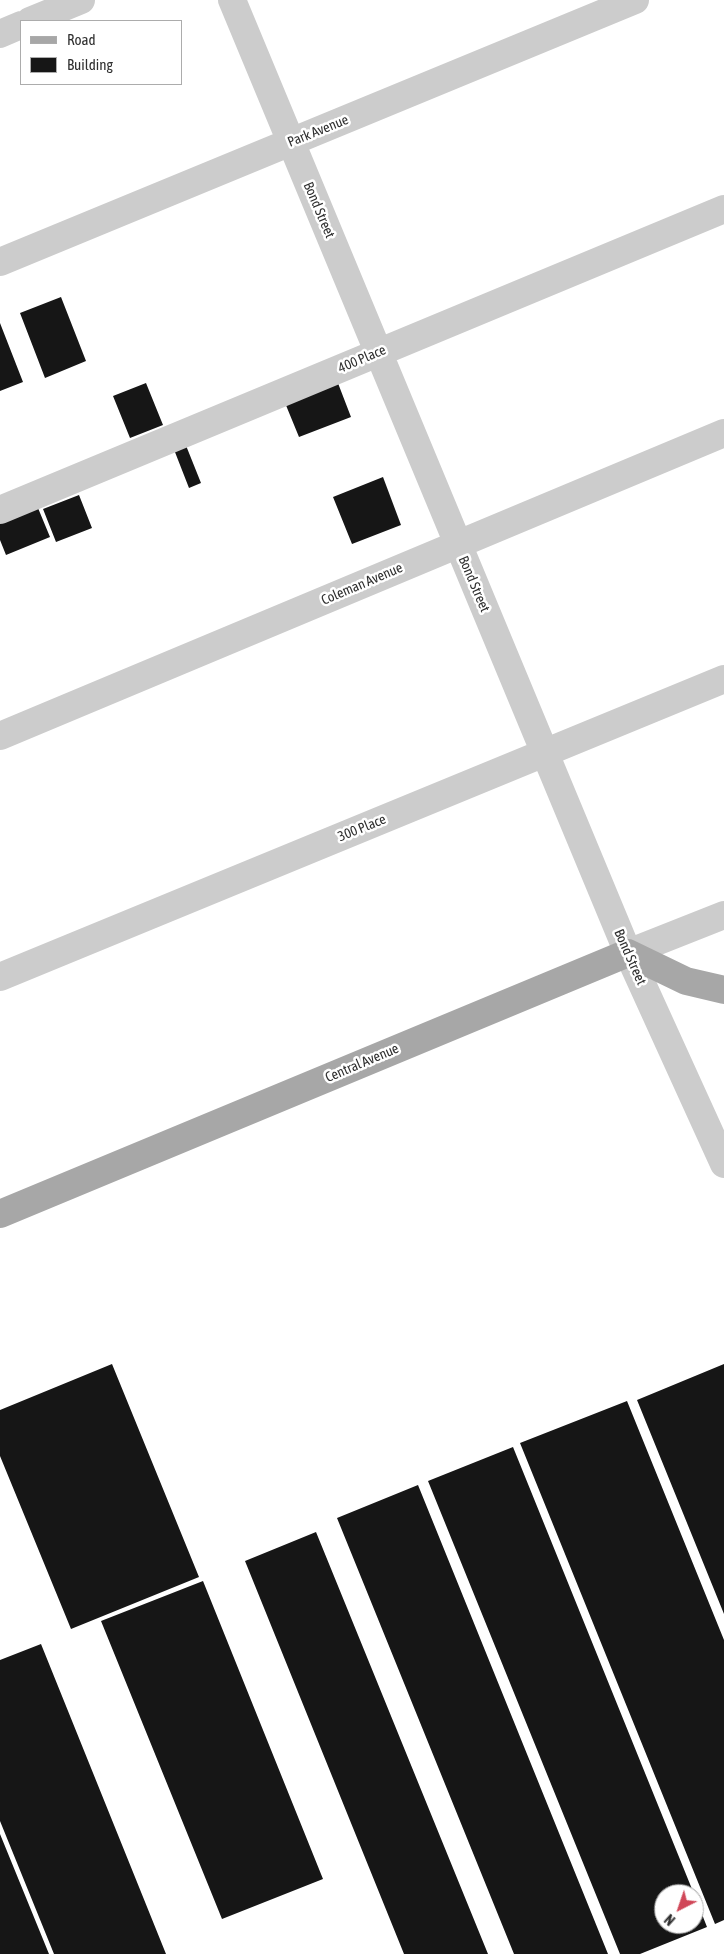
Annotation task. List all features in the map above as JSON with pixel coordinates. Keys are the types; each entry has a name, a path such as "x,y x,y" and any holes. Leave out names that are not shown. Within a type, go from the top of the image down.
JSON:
{"main road":[{"path":"628,953 686,981 724,990"},
{"name":"Central Avenue","path":"0,1214 628,953"}],"street":[{"path":"32,20 81,0"},
{"name":"Bond Street","path":"232,0 628,953 724,1164"},
{"name":"Park Avenue","path":"0,262 635,0"},
{"path":"0,34 20,25"},
{"name":"400 Place","path":"0,510 724,209"},
{"name":"Coleman Avenue","path":"0,736 724,433"},
{"name":"300 Place","path":"0,977 724,679"},
{"name":"Central Avenue","path":"628,953 724,914"}],"building":[{"path":"61,297 86,361 45,378 20,313"},
{"path":"0,323 23,382 0,391"},
{"path":"336,378 351,417 299,437 283,398"},
{"path":"146,383 163,425 130,438 113,396"},
{"path":"185,443 201,483 189,488 173,447"},
{"path":"383,477 401,525 352,544 333,497"},
{"path":"79,495 92,528 56,542 43,509"},
{"path":"38,508 50,537 6,555 0,540 0,523"},
{"path":"112,1364 199,1577 71,1629 0,1456 0,1410"},
{"path":"724,1364 724,1614 637,1400"},
{"path":"627,1401 724,1640 724,1920 715,1924 704,1897 704,1884 699,1884 520,1443"},
{"path":"513,1447 690,1884 654,1884 654,1934 690,1934 640,1954 620,1954 428,1481"},
{"path":"418,1485 608,1954 514,1954 337,1518"},
{"path":"316,1532 488,1954 404,1954 245,1561"},
{"path":"203,1581 323,1879 222,1919 101,1621"},
{"path":"41,1644 166,1954 54,1954 0,1821 0,1660"},
{"path":"0,1834 49,1954 0,1954"}]}
